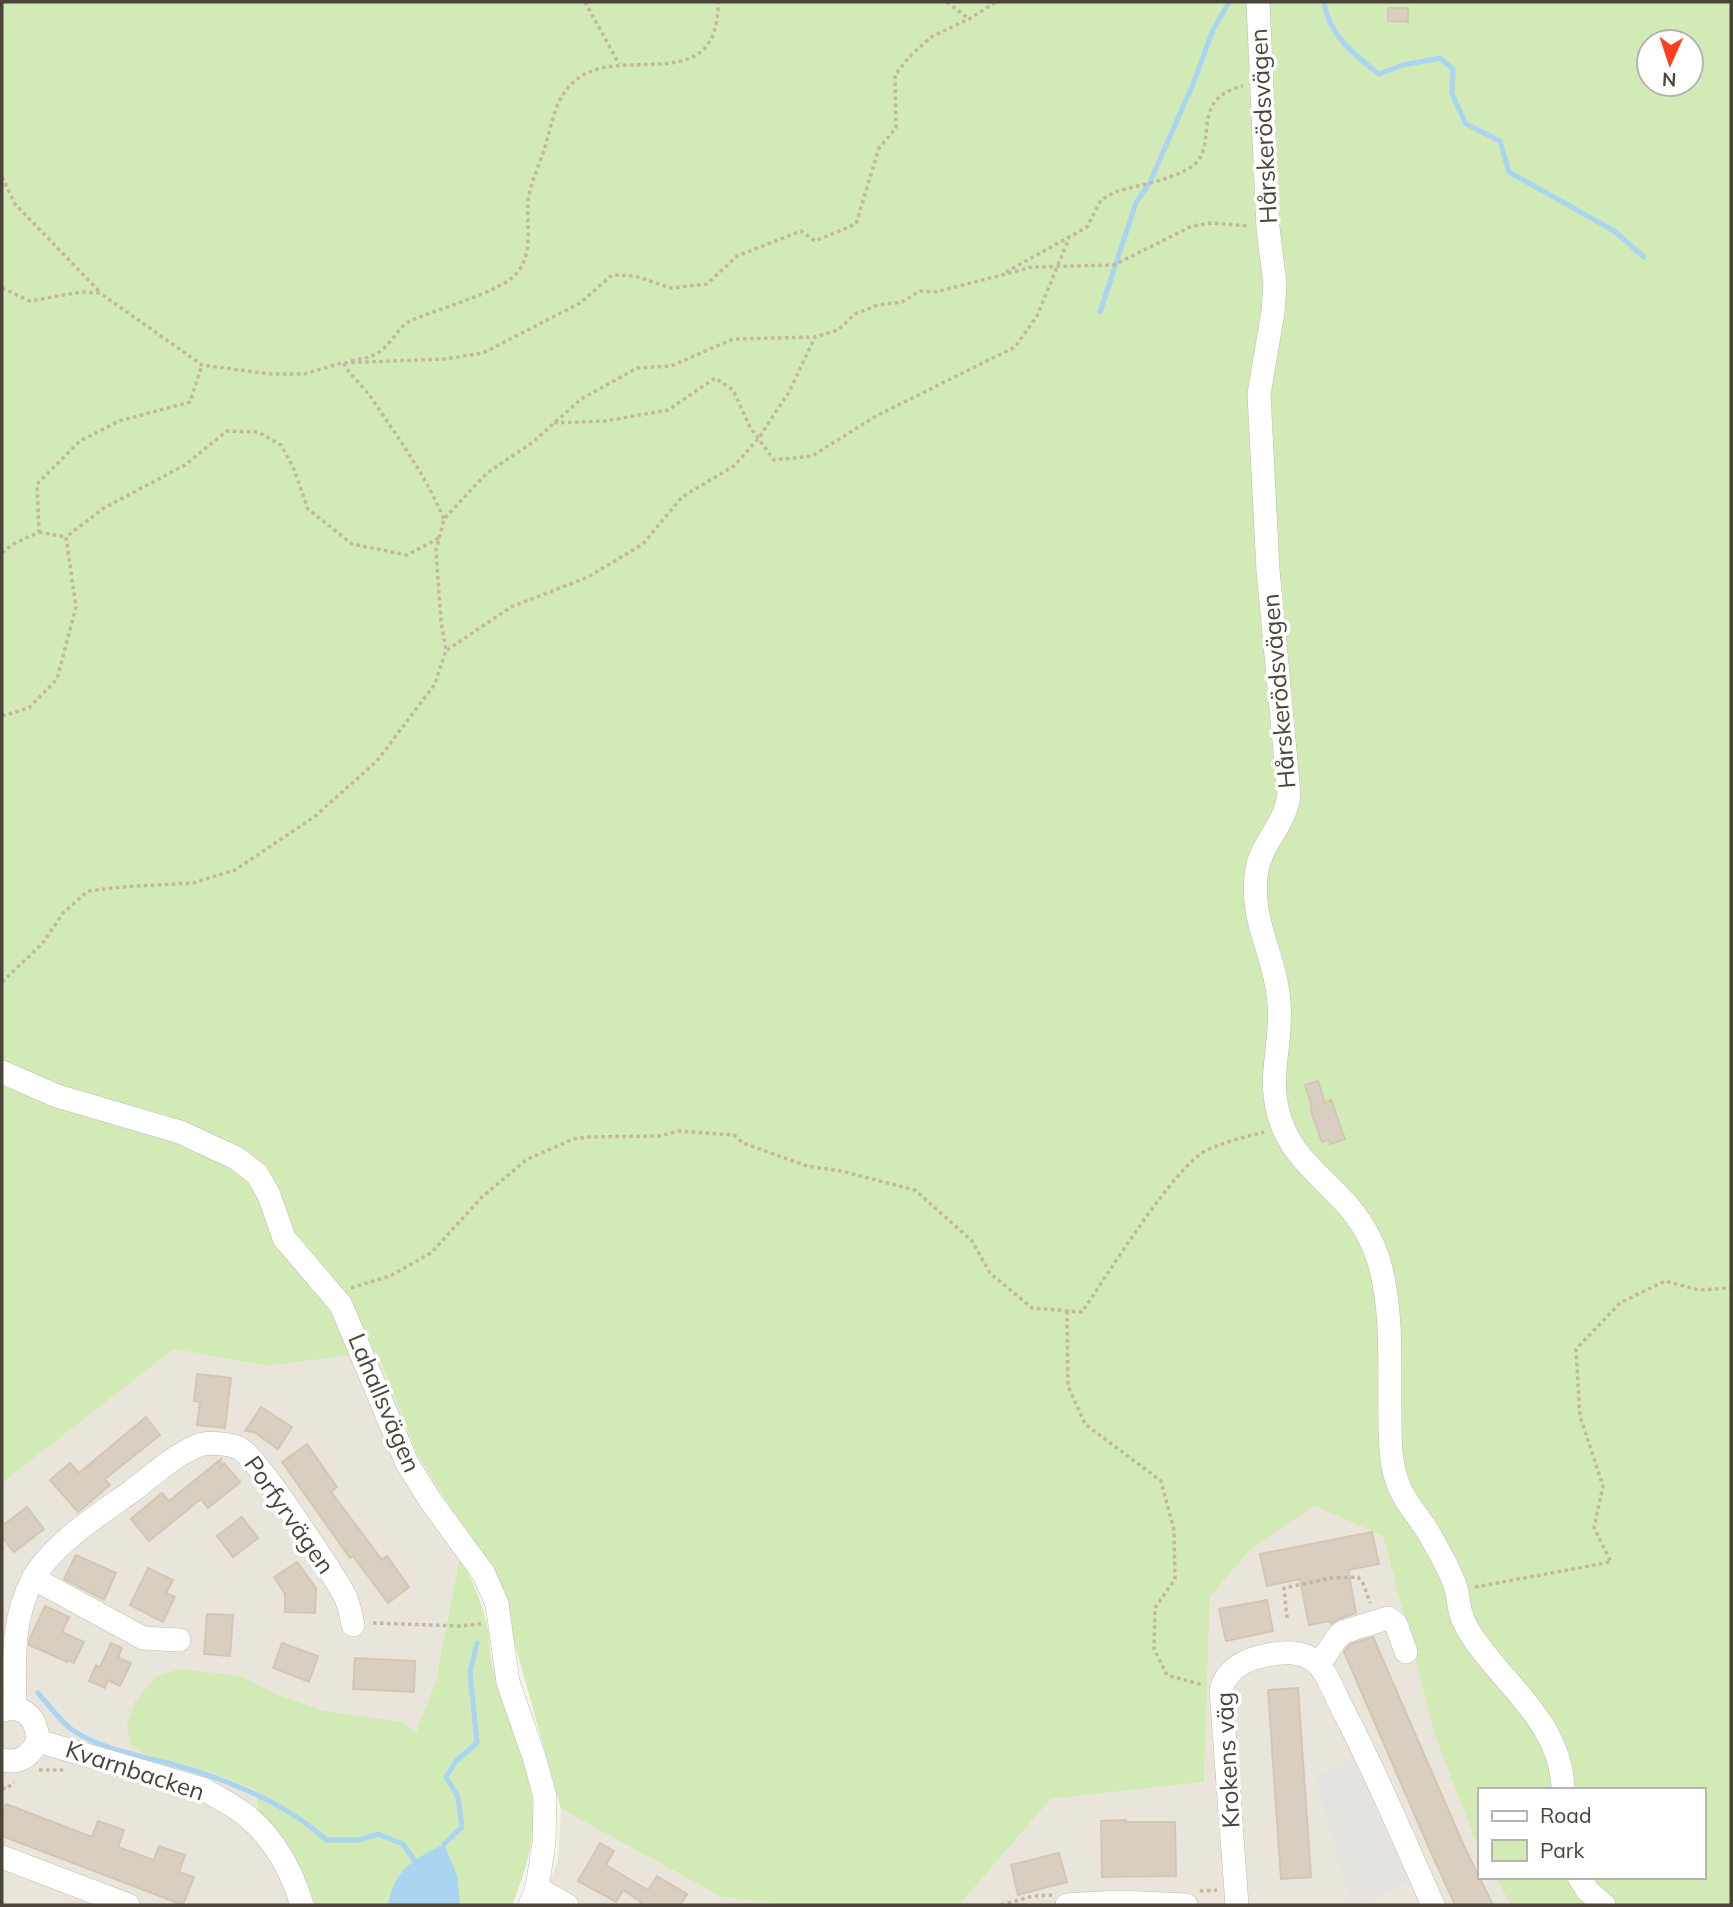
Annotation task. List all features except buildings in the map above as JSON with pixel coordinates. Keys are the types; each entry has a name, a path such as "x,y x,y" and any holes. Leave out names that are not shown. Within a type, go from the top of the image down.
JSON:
{"street":[{"name":"Hårskerödsvägen","path":"1258,2 1268,228 1275,284 1259,394 1268,570 1289,794 1284,817 1258,866 1254,893 1258,924 1275,975 1279,1002 1273,1094 1283,1127 1295,1152 1348,1205 1367,1230 1377,1253 1388,1296 1390,1318 1390,1439 1397,1481 1411,1508 1430,1535 1457,1590 1457,1603 1466,1627 1529,1704 1557,1751 1563,1788"},
{"name":"Lahallsvägen","path":"2,1072 57,1096 180,1132 236,1158 257,1174 269,1195 284,1238 333,1293 352,1328 407,1463 430,1500 484,1574 497,1604 508,1682 545,1797 546,1820 533,1897"},
{"name":"Porfyrvägen","path":"9,1709 15,1631 33,1578 64,1543 176,1457 200,1444 221,1444 241,1449 260,1468 346,1597 354,1625"},
{"path":"33,1578 143,1638 179,1640"},
{"path":"1406,1652 1392,1620 1388,1618 1343,1632 1319,1665 1367,1756 1433,1905"},
{"name":"Krokens väg","path":"1237,1905 1222,1690 1225,1678 1231,1670 1250,1660 1271,1654 1287,1652 1304,1655 1319,1665"},
{"path":"2,1759 14,1761 26,1757 38,1741 33,1719 25,1712 9,1709"},
{"name":"Kvarnbacken","path":"38,1741 203,1789 227,1803 249,1818 277,1849 294,1879 302,1905"},
{"path":"2,1857 128,1905"},
{"path":"1580,1879 1587,1890 1604,1905"},
{"path":"533,1897 567,1905"},
{"path":"1067,1905 1119,1902 1186,1905"}],"path":[{"path":"585,2 620,65"},
{"path":"2,177 15,204 100,293 202,365 271,374 304,374 371,357 384,349 407,322 500,285 516,273 527,252 528,198 561,97 572,80 587,71 620,65 669,65 689,60 706,49 718,22 718,2"},
{"path":"947,2 970,19"},
{"path":"342,363 444,359 483,353 580,303 612,275 635,276 671,288 707,284 737,256 801,231 815,241 856,224 879,148 896,128 895,75 909,57 931,37 970,19 996,2"},
{"path":"1002,275 1033,255 1087,227 1104,197 1184,172 1196,162 1203,148 1208,114 1225,92 1241,86 1263,88"},
{"path":"2,982 42,944 62,913 88,891 193,883 235,870 314,817 377,761 435,684 446,650 436,550 444,519 487,473 533,442 581,399 636,368 671,366 733,339 815,337 838,330 855,314 878,305 902,302 920,291 936,292 1032,267 1114,264 1192,226 1212,223 1268,228"},
{"path":"554,423 605,421 668,410 715,378 733,390 750,427 774,460 813,456 876,416 1015,346 1037,316 1069,238"},
{"path":"2,288 30,301 81,292 100,293"},
{"path":"446,650 510,607 588,577 643,544 682,497 734,466 758,439 789,392 815,337"},
{"path":"342,363 365,389 413,459 434,493 444,519"},
{"path":"39,532 37,484 80,441 119,421 190,402 202,365"},
{"path":"2,553 13,544 39,532 66,537 104,508 185,465 227,431 258,432 281,445 293,467 308,509 352,544 407,555 439,538"},
{"path":"2,716 29,708 57,679 76,607 66,537"},
{"path":"333,1293 390,1276 430,1253 482,1198 526,1160 573,1139 659,1136 678,1131 734,1135 743,1143 807,1166 841,1171 915,1190 972,1241 990,1272 1032,1308 1082,1312 1186,1167 1205,1151 1283,1127"},
{"path":"1457,1590 1611,1562 1594,1528 1603,1486 1580,1416 1576,1349 1620,1303 1665,1281 1699,1290 1731,1288"},
{"path":"1067,1311 1068,1386 1085,1424 1161,1481 1174,1531 1175,1579 1155,1608 1154,1649 1167,1675 1222,1690"},
{"path":"1286,1618 1284,1588 1353,1575 1363,1583 1375,1621"},
{"path":"354,1625 371,1623 459,1626 500,1621"},
{"path":"33,1771 67,1770"},
{"path":"2,1788 6,1789 15,1781"},
{"path":"1212,1890 1214,1898"}],"shaded area":[{"path":"174,1349 267,1366 377,1352 416,1452 467,1534 460,1556 436,1680 416,1734 401,1722 323,1710 276,1694 241,1676 212,1773 256,1790 258,1813 300,1866 316,1905 2,1905 2,1483"},
{"path":"1314,1506 1383,1536 1435,1736 1478,1847 1478,1879 1496,1879 1511,1905 959,1905 1051,1799 1204,1782 1210,1597 1251,1549"},
{"path":"1354,1759 1408,1882 1357,1905 1351,1905 1315,1776"},
{"path":"561,1809 722,1897 790,1905 541,1905 558,1860"}],"green space":[{"path":"2,2 1731,2 1731,1905 1511,1905 1496,1879 1705,1879 1705,1788 1478,1788 1478,1847 1435,1736 1383,1536 1314,1506 1251,1549 1210,1597 1204,1782 1051,1799 959,1905 790,1905 722,1897 561,1809 493,1566 467,1534 416,1452 377,1352 267,1366 174,1349 2,1483"},
{"path":"460,1556 483,1611 497,1685 525,1767 533,1801 529,1854 512,1905 316,1905 300,1866 258,1813 256,1790 212,1773 147,1755 131,1745 127,1725 135,1701 155,1677 179,1669 241,1676 276,1694 322,1710 401,1722 416,1733 436,1680"}],"water":[{"path":"444,1844 457,1875 460,1905 388,1905 400,1874 414,1861"}],"waterway":[{"path":"1100,312 1136,203 1150,182 1193,84 1213,30 1229,2"},
{"path":"1324,2 1337,34 1352,52 1379,74 1403,65 1440,58 1453,69 1452,94 1466,124 1500,141 1509,172 1614,231 1644,257"},
{"path":"444,1844 462,1827 458,1797 446,1777 456,1761 477,1743 470,1672 477,1643"},
{"path":"38,1693 67,1725 93,1741 189,1769 252,1792 291,1814 326,1840 359,1840 378,1834 403,1844 414,1860"}]}
